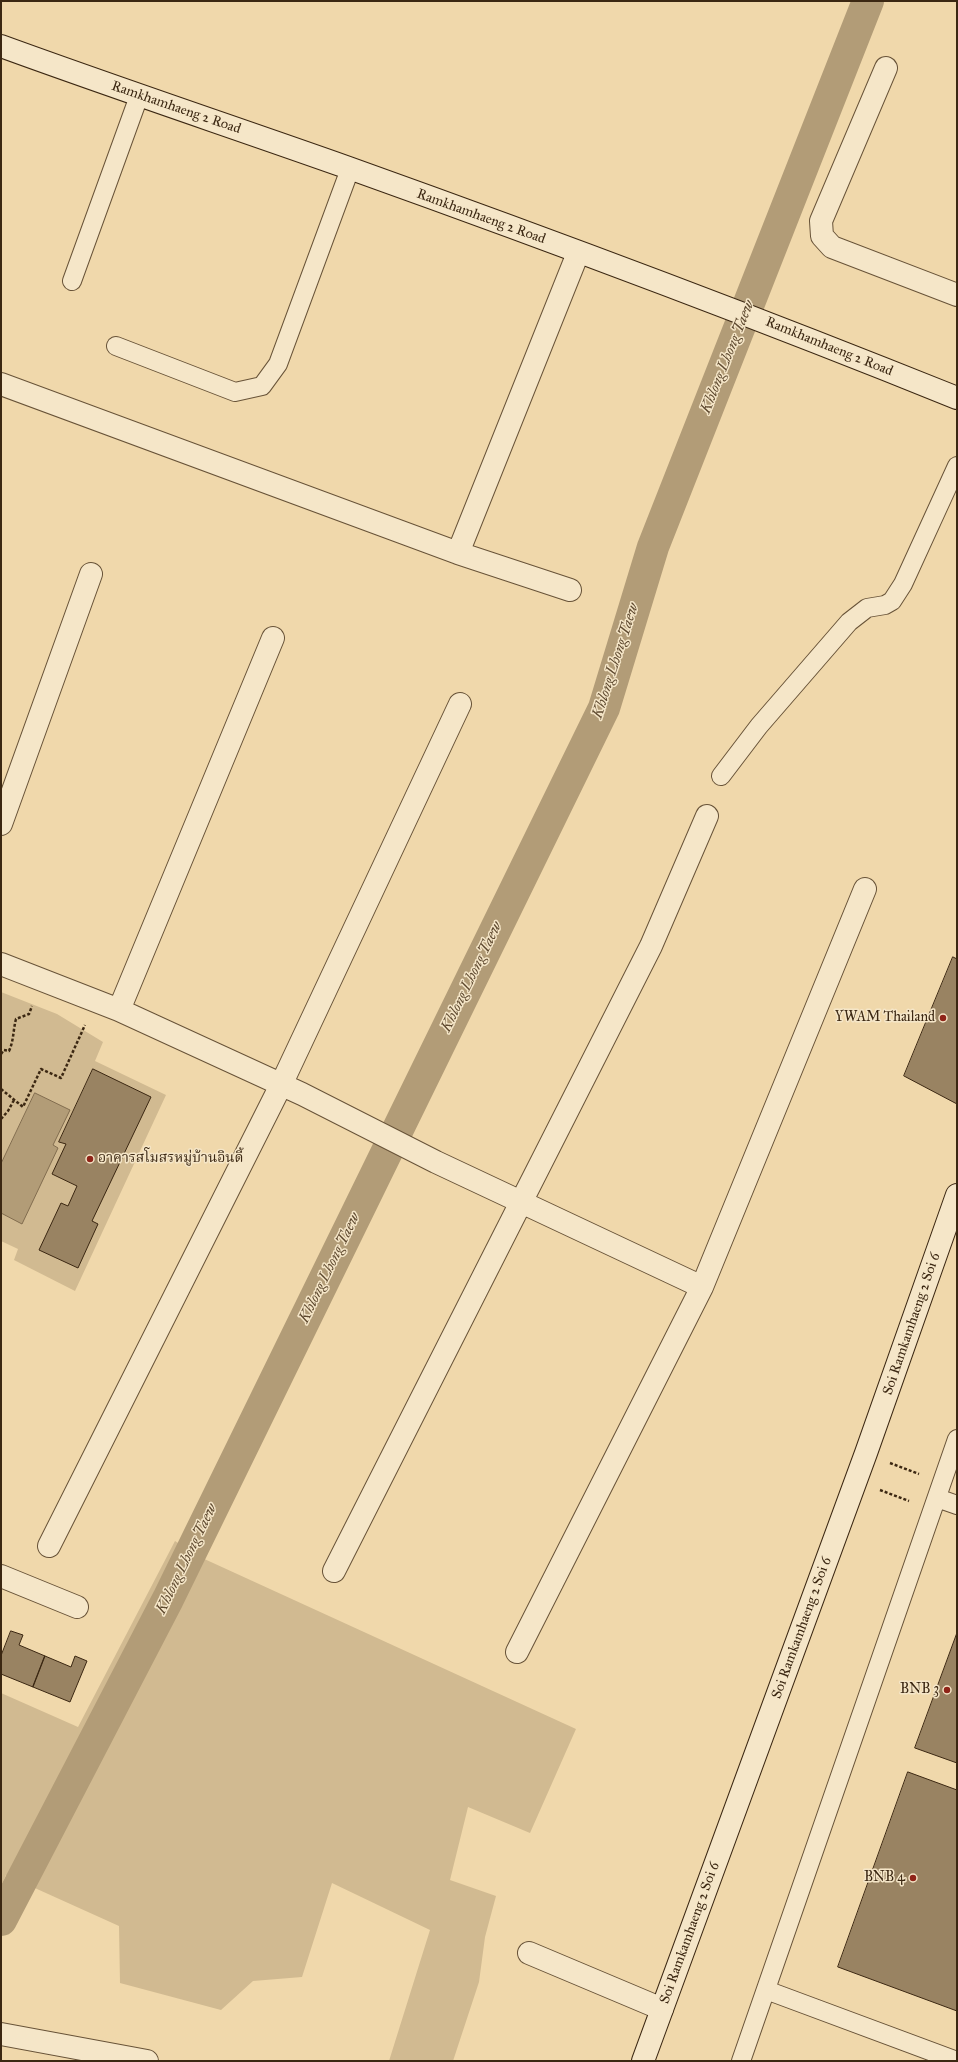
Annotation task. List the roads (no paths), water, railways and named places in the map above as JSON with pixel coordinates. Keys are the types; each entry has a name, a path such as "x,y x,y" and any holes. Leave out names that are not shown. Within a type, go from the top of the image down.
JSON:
{"street":[{"name":"Ramkhamhaeng 2 Road","path":"1,46 139,96 350,168 712,303 765,321 957,398"},
{"path":"886,68 821,221 822,236 832,247 957,295"},
{"path":"458,553 578,253"},
{"path":"1,384 458,553 570,590"},
{"path":"1,824 91,574"},
{"path":"119,1010 273,638"},
{"path":"49,1546 281,1085 460,704"},
{"path":"334,1571 651,946 707,816"},
{"path":"517,1652 702,1287 865,889"},
{"path":"1,964 119,1010 302,1094 520,1203 702,1287"},
{"name":"Soi Ramkamhaeng 2 Soi 6","path":"643,2061 856,1481 957,1195"},
{"path":"1,1576 77,1606"},
{"path":"530,1954 662,2009"},
{"path":"1,2034 147,2061"}],"lane":[{"path":"72,281 139,96"},
{"path":"116,346 235,392 262,386 278,364 350,168"},
{"path":"721,776 759,726 849,622 867,608 886,605 892,601 903,584 957,466"},
{"path":"742,2061 957,1439"},
{"path":"937,1497 957,1505"},
{"path":"766,1990 957,2061"}],"waterway":[{"name":"Khlong Lhong Taew","path":"1,1920 168,1599 604,708 653,547 868,1"}],"place":[{"name":"YWAM Thailand","path":"943,1018"},
{"name":"อาคารสโมสรหมู่บ้านอินดี้","path":"90,1159"},
{"name":"BNB 3","path":"947,1690"},
{"name":"BNB 4","path":"913,1878"}]}
